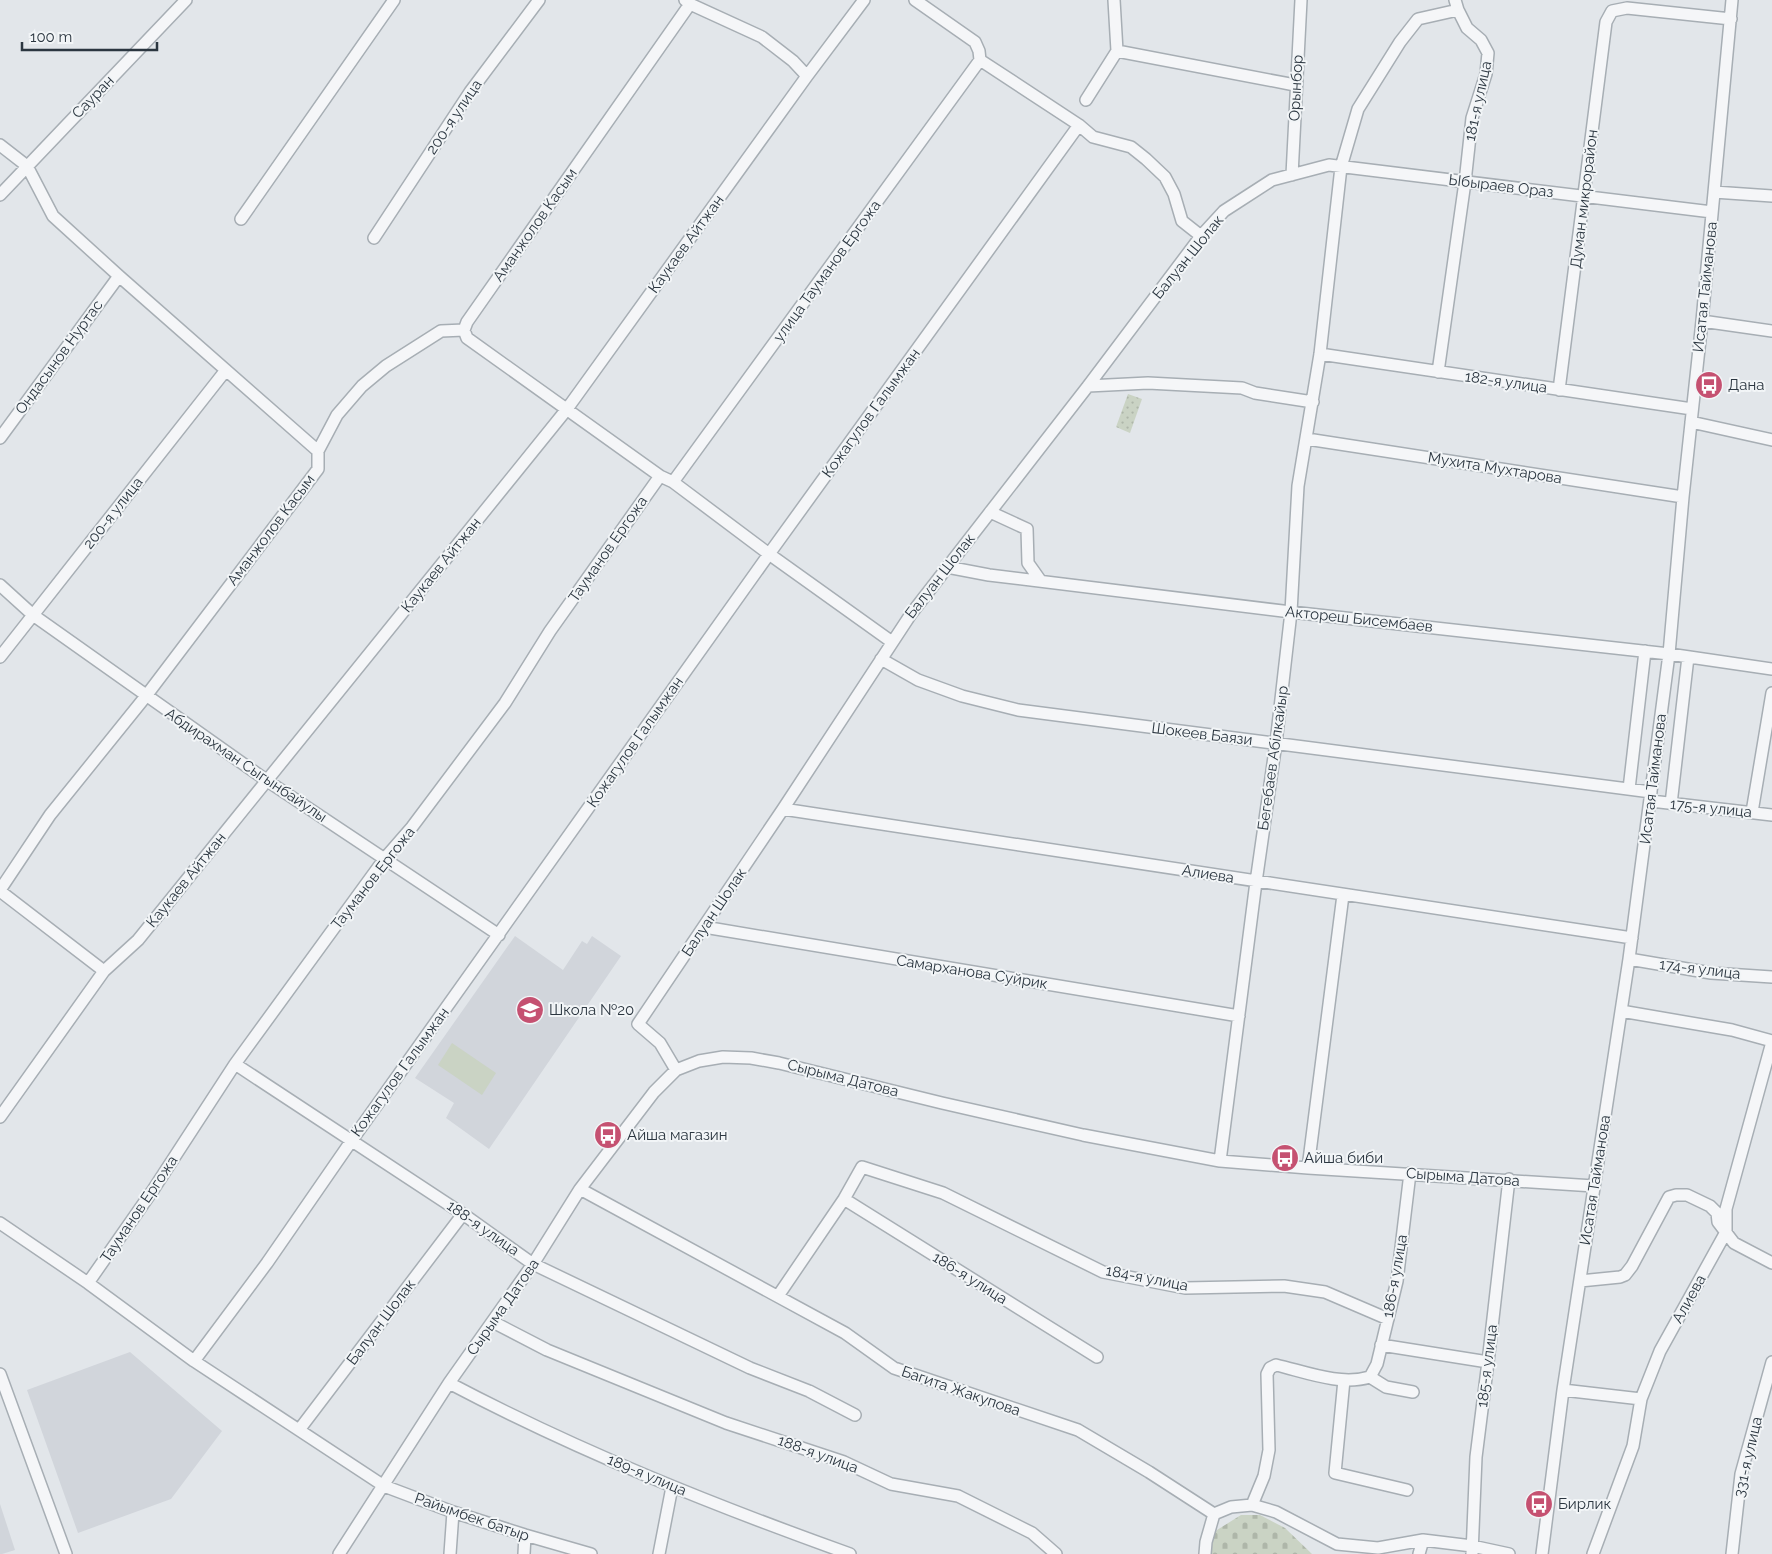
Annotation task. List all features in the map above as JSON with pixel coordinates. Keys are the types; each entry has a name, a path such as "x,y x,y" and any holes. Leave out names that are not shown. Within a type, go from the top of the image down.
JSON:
{"street":[{"name":"Сауран","path":"0,195 186,0"},
{"path":"241,219 394,0"},
{"name":"200-я улица","path":"374,238 470,92 539,0"},
{"name":"Каукаев Айтжан","path":"0,1117 104,971 138,940 567,410 807,76 864,0"},
{"path":"915,0 975,42 980,60 1079,125 1093,137 1130,147 1165,177 1174,194 1182,221 1201,236"},
{"path":"1086,100 1117,51 1114,0"},
{"name":"Орынбор","path":"1292,175 1301,0"},
{"name":"Исатая Тайманова","path":"1542,1554 1563,1390 1629,960 1669,654 1732,0"},
{"path":"688,2 762,37 807,76"},
{"name":"Аманжолов Касым","path":"0,890 50,815 146,696 318,469 318,451 337,415 362,386 386,366 441,331 464,330 473,314 688,2"},
{"path":"1320,354 1341,167 1358,109 1400,42 1418,19 1456,5"},
{"name":"181-я улица","path":"1456,5 1467,28 1481,40 1488,53 1486,74 1472,118 1465,182"},
{"name":"Думан микрорайон","path":"1559,390 1606,22 1612,11 1628,8 1731,19"},
{"path":"1117,51 1296,84"},
{"name":"улица Тауманов Ергожа","path":"673,482 980,60"},
{"name":"Кожагулов Галымжан","path":"194,1361 267,1263 352,1140 769,554 1079,125"},
{"path":"0,144 27,166 53,216 318,451"},
{"name":"Ыбыраев Ораз","path":"1292,175 1329,165 1712,212"},
{"name":"Балуан Шолак","path":"676,1070 660,1043 638,1024 784,809 911,614 1088,386 1201,236 1224,211 1272,180 1292,175"},
{"path":"1438,372 1465,182"},
{"path":"1714,192 1772,196"},
{"name":"Ондасынов Нуртас","path":"0,438 119,276"},
{"path":"1702,321 1772,331"},
{"path":"464,330 467,338 660,476 673,482 769,554 892,642"},
{"name":"182-я улица","path":"1320,354 1692,409"},
{"name":"Бегебаев Абілкайыр","path":"1220,1160 1276,743 1291,612 1298,486 1320,354"},
{"name":"200-я улица","path":"0,657 226,370"},
{"path":"1088,386 1148,384 1242,388 1255,393 1313,402"},
{"path":"1691,422 1772,440"},
{"name":"Мухита Мухтарова","path":"1306,439 1683,497"},
{"name":"Тауманов Ергожа","path":"88,1283 153,1190 235,1064 385,858 412,828 505,703 550,632 660,476"},
{"path":"990,512 1027,530 1028,563 1040,580"},
{"name":"Актореш Бисембаев","path":"947,567 989,575 1291,612 1646,651 1772,669"},
{"name":"Абдирахман Сыгынбайулы","path":"0,585 33,615 266,780 499,934"},
{"path":"1629,789 1646,651"},
{"path":"1671,804 1688,657"},
{"name":"Шокеев Баязи","path":"881,659 918,680 962,696 1018,710 1629,789 1651,797"},
{"path":"1752,812 1772,693"},
{"name":"175-я улица","path":"1651,797 1671,804 1772,815"},
{"name":"Алиева","path":"784,809 1632,938"},
{"path":"0,890 104,971"},
{"path":"1308,1168 1343,895"},
{"name":"Самарханова Суйрик","path":"704,927 1240,1016"},
{"name":"174-я улица","path":"1629,960 1711,973 1772,977"},
{"path":"1621,1011 1732,1030 1772,1041"},
{"name":"Алиева","path":"1593,1554 1633,1446 1641,1399 1660,1351 1726,1232 1726,1209 1772,1041"},
{"name":"Сырыма Датова","path":"339,1554 449,1384 533,1264 580,1189 634,1115 676,1070 700,1061 723,1057 751,1058 779,1063 1083,1135 1220,1160 1308,1168 1509,1179 1594,1186"},
{"name":"188-я улица","path":"235,1064 464,1214 533,1264 750,1368 809,1391 854,1415"},
{"name":"184-я улица","path":"844,1200 862,1167 943,1193 1103,1272 1185,1288 1284,1286 1325,1292 1388,1319"},
{"name":"186-я улица","path":"1370,1377 1377,1364 1397,1281 1410,1173"},
{"name":"185-я улица","path":"1472,1550 1476,1457 1509,1179"},
{"name":"Багита Жакупова","path":"580,1189 845,1333 894,1368 1078,1430 1149,1472 1214,1514"},
{"path":"1580,1281 1609,1279 1625,1275 1632,1266 1669,1197 1676,1195 1687,1195 1710,1206 1717,1213 1718,1222 1734,1243 1772,1263"},
{"path":"778,1296 844,1200"},
{"name":"186-я улица","path":"844,1200 1097,1357"},
{"name":"Балуан Шолак","path":"299,1430 464,1214"},
{"name":"Райымбек батыр","path":"0,1223 88,1283 194,1361 384,1486 453,1512 590,1554"},
{"name":"188-я улица","path":"493,1322 546,1350 726,1423 844,1462 891,1484 958,1496 1032,1533 1056,1554"},
{"path":"1381,1345 1488,1362"},
{"name":"331-я улица","path":"1732,1554 1741,1474 1772,1362"},
{"path":"1252,1505 1264,1476 1269,1450 1267,1374 1270,1368 1276,1365 1344,1380 1360,1380 1370,1377 1386,1387 1413,1392"},
{"path":"0,1374 66,1554"},
{"path":"1344,1380 1335,1473 1407,1490"},
{"name":"189-я улица","path":"449,1384 514,1418 672,1487 850,1554"},
{"path":"1563,1390 1641,1399"},
{"path":"659,1554 672,1487"},
{"path":"1205,1554 1206,1542 1214,1514 1230,1507 1252,1505 1276,1512 1337,1544 1378,1548 1423,1540 1472,1550 1509,1554"},
{"path":"450,1554 453,1512"},
{"path":"524,1554 525,1535"},
{"path":"1419,1554 1423,1540"}],"shaded area":[{"path":"515,936 563,970 582,941 587,944 592,936 621,956 489,1149 446,1118 454,1103 415,1078"},
{"path":"130,1352 222,1431 171,1499 78,1533 27,1390"},
{"path":"0,1504 15,1550 2,1554 0,1554"}],"green space":[{"path":"1128,394 1142,399 1130,433 1116,427"},
{"path":"452,1043 496,1073 482,1095 438,1065"},
{"path":"1241,1515 1260,1515 1285,1528 1312,1554 1210,1554 1212,1537 1217,1530"}],"place":[{"name":"Дана","path":"1709,385"},
{"name":"Школа №20","path":"530,1010"},
{"name":"Айша магазин","path":"608,1135"},
{"name":"Айша биби","path":"1285,1158"},
{"name":"Бирлик","path":"1539,1504"}]}
